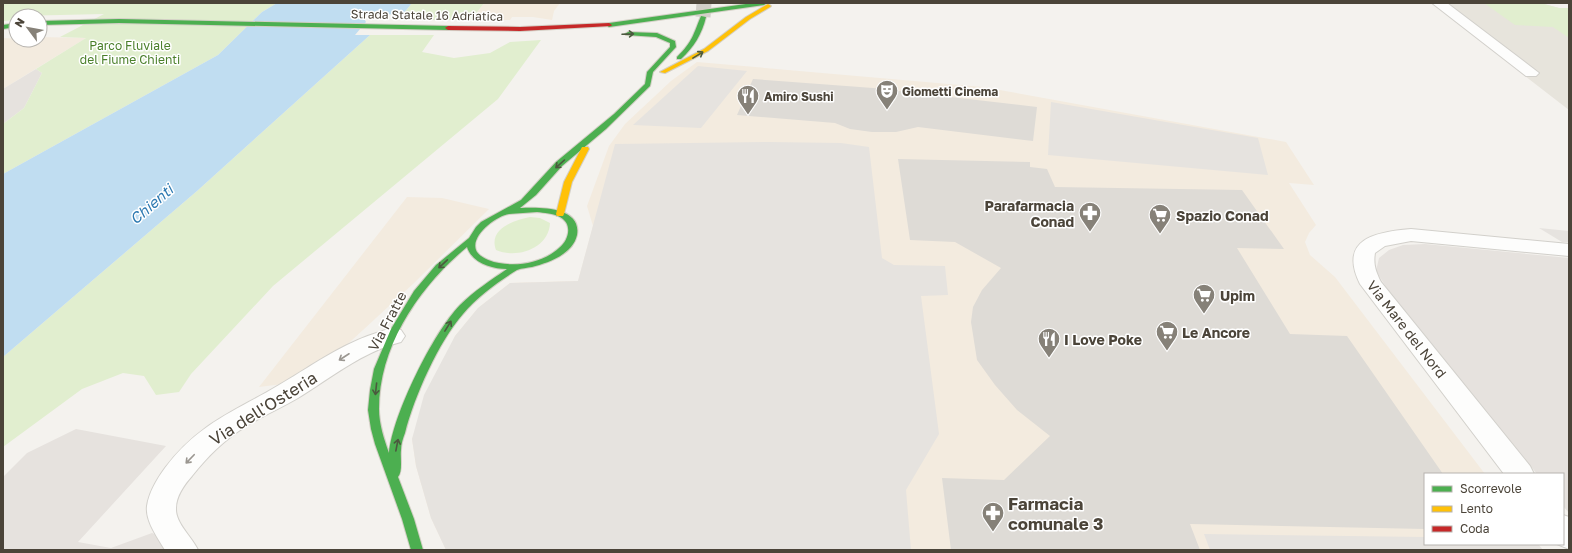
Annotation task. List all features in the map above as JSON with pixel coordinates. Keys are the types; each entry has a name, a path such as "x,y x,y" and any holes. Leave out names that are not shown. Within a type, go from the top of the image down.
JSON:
{"main road":[{"path":"623,24 666,13 723,3"},
{"name":"Strada Statale 16 Adriatica","path":"48,23 119,21 520,29 623,24 764,3"},
{"path":"663,72 696,57 758,11 777,3"},
{"name":"Via Fratte","path":"417,550 415,538 394,484 375,426 374,404 376,385 382,358 402,318 423,285 440,267 472,239 478,229 487,222 512,212 525,203 555,168 590,139 697,41 700,35 703,17"},
{"path":"520,29 543,34 576,36"},
{"path":"617,34 651,34 665,37 673,42 672,47 650,72 648,85"},
{"name":"Via Fratte","path":"560,214 568,182 590,139"},
{"name":"Via Fratte","path":"472,239 471,249 481,260 500,266 518,266 546,259 560,252 569,243 572,229 569,220 560,214 541,209 512,212"},
{"name":"Via Fratte","path":"394,484 396,445 408,409 448,327 457,314 479,293 518,266"},
{"name":"Via Fratte","path":"415,538 425,550"}],"street":[{"path":"1439,3 1531,73"},
{"name":"Via Mare del Nord","path":"1519,473 1371,284 1362,265 1362,257 1370,245 1376,242 1396,236 1411,235 1569,250"},
{"name":"Via dell'Osteria","path":"184,550 181,548 162,518 161,507 164,496 173,480 209,439 226,427 314,377 355,350 380,339 393,336"}],"shaded area":[{"path":"484,3 560,3 554,11 552,20 533,17 512,17 510,20 471,20"},
{"path":"1445,3 1527,3 1569,8 1569,110 1521,73 1537,73"},
{"path":"48,37 86,38 3,89 3,38 8,38 8,48 48,48"},
{"path":"697,62 983,87 1286,142 1314,185 1289,183 1316,225 1309,233 1305,242 1310,255 1335,277 1484,473 1424,473 1424,545 1539,545 1543,550 446,550 431,518 416,466 412,439 455,336 478,308 510,283 578,281 593,226 587,206 609,146 625,124 671,81"},
{"path":"698,66 747,71 701,128 633,125"},
{"path":"36,69 42,73 24,108 3,124 3,89"},
{"path":"1051,102 1258,138 1268,175 1048,155"},
{"path":"768,142 841,143 869,147 882,258 894,265 945,266 948,295 921,296 939,434 906,490 911,550 446,550 431,518 416,466 412,439 424,395 455,336 478,308 510,283 578,281 615,144"},
{"path":"407,197 442,198 489,209 413,284 338,353 291,383 259,387"},
{"path":"1539,228 1569,231 1569,242 1562,242"},
{"path":"1425,244 1569,258 1569,513 1564,507 1564,473 1536,473 1386,287 1376,271 1379,258 1389,250 1403,245"},
{"path":"76,429 166,446 78,542 111,548 152,533 157,535 165,550 3,550 3,477 27,453"},
{"path":"1204,534 1424,537 1424,545 1539,545 1543,550 1210,550"}],"green space":[{"name":"Parco Fluviale del Fiume Chienti","path":"3,3 277,3 262,12 218,55 3,174 3,124 24,108 42,73 36,69 86,38 60,37 104,14 48,15 48,8 8,8 8,21 3,21"},
{"path":"412,3 484,3 471,20 406,20 403,14"},
{"path":"1484,3 1544,4 1559,8 1569,8 1569,38 1553,27 1515,25"},
{"path":"370,35 434,35 422,52 454,58 490,53 510,42 541,40 498,99 273,286 191,374 179,392 156,395 144,376 123,373 82,389 3,447 3,357 197,191"},
{"path":"530,217 540,218 550,223 548,232 538,245 530,250 522,252 513,253 496,250 496,236 499,231 510,223"}],"water":[{"name":"Chienti","path":"277,3 412,3 403,14 362,15 366,22 355,35 370,35 197,191 3,357 3,174 218,55 262,12"}],"building":[{"name":"Giometti Cinema","path":"753,79 873,88 1037,107 1033,141 918,127 896,132 872,132 850,129 835,123 737,115"},
{"name":"Le Ancore","path":"898,159 1030,162 1030,167 1047,169 1055,187 1242,190 1284,249 1237,248 1290,334 1347,336 1442,473 1424,473 1424,529 1190,524 1200,550 951,550 942,478 1004,480 1050,436 1017,410 995,385 977,360 971,322 973,307 982,290 1001,268 955,242 910,240"}],"tunnel":[{"path":"703,17 704,3"}],"traffic: fast":[{"path":"609,25 764,3"},
{"path":"679,58 695,40 703,17"},
{"path":"48,23 119,21 448,28"},
{"path":"3,27 8,26"},
{"path":"628,34 657,35 673,42 673,47 650,72 648,85"},
{"path":"512,212 546,210 563,215 569,220 573,232 570,241 563,249 554,256 542,262 516,267 503,267 479,258 473,253 471,242 474,235 484,224 524,202 534,193 559,164 604,127 648,85"},
{"path":"417,550 408,519 376,429 374,410 375,390 379,369 386,349 406,310 429,278 450,257 472,239"},
{"path":"395,473 395,448 399,431 421,376 440,340 449,325 464,306 486,288 518,266"}],"traffic: slow":[{"path":"663,72 706,50 748,18 768,6"},
{"path":"560,214 568,182 585,149"}],"traffic: jam":[{"path":"448,28 520,29 609,25"}],"place":[{"name":"Giometti Cinema","path":"887,110"},
{"name":"Amiro Sushi","path":"748,116"},
{"name":"Parafarmacia Conad","path":"1090,232"},
{"name":"Spazio Conad","path":"1160,234"},
{"name":"Upim","path":"1204,314"},
{"name":"Le Ancore","path":"1167,352"},
{"name":"I Love Poke","path":"1049,358"},
{"name":"Farmacia comunale 3","path":"993,532"}]}
